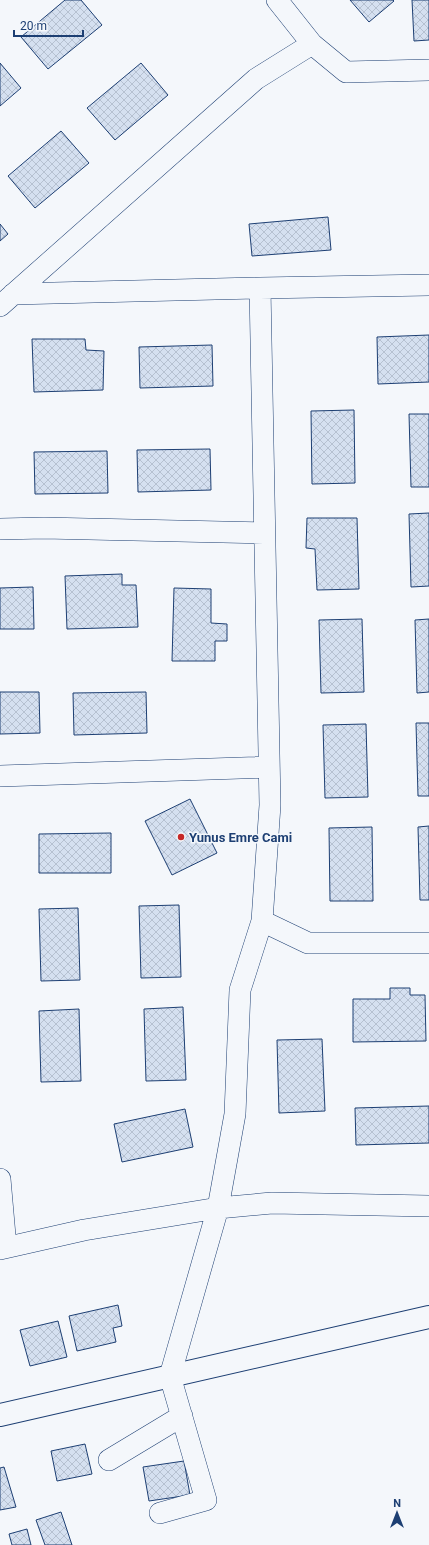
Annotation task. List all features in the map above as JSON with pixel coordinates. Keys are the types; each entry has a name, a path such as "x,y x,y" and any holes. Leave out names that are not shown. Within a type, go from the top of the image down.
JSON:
{"street":[{"path":"277,0 312,44 346,72 429,70"},
{"path":"7,300 256,79 312,44"},
{"path":"7,300 260,288 429,285"},
{"path":"160,1513 206,1500 170,1376 218,1208 235,1114 240,990 262,921 270,805 260,288"},
{"path":"0,529 44,528 264,533"},
{"path":"0,776 269,767"},
{"path":"262,921 308,943 429,943"},
{"path":"0,1179 3,1248 84,1230 218,1208 272,1203 417,1207 429,1206"},
{"path":"0,1415 429,1317"},
{"path":"109,1460 182,1416"}],"building":[{"path":"65,0 81,0 102,25 48,69 21,37"},
{"path":"350,0 393,0 394,1 369,22"},
{"path":"412,0 429,0 429,40 414,41"},
{"path":"0,63 21,88 0,106"},
{"path":"141,63 168,95 115,140 87,108"},
{"path":"61,131 89,163 35,208 8,176"},
{"path":"328,217 331,250 252,256 249,224"},
{"path":"0,224 8,234 0,241"},
{"path":"429,335 429,382 378,384 377,337"},
{"path":"32,339 85,339 86,350 104,351 103,390 34,392"},
{"path":"212,345 213,386 140,388 139,347"},
{"path":"354,410 355,483 312,484 311,411"},
{"path":"409,414 429,414 429,487 411,487"},
{"path":"210,449 211,490 138,492 137,450"},
{"path":"107,451 108,493 35,494 34,452"},
{"path":"429,513 429,586 411,587 409,514"},
{"path":"307,518 357,518 359,589 317,590 315,549 306,548"},
{"path":"122,574 122,585 136,585 138,627 67,629 65,576"},
{"path":"33,587 34,629 0,629 0,588"},
{"path":"174,588 211,589 211,623 227,624 227,641 215,641 215,661 172,661"},
{"path":"362,619 364,692 321,693 319,620"},
{"path":"429,619 429,692 417,693 415,620"},
{"path":"0,692 39,692 40,733 0,734"},
{"path":"146,692 147,733 74,735 73,693"},
{"path":"416,723 429,723 429,796 418,796"},
{"path":"366,724 368,797 325,798 323,725"},
{"name":"Yunus Emre Cami","path":"190,799 217,853 172,875 145,821"},
{"path":"429,826 429,900 420,900 418,827"},
{"path":"372,827 373,901 330,901 329,828"},
{"path":"111,833 111,873 39,873 39,834"},
{"path":"179,905 181,977 141,978 139,906"},
{"path":"78,908 80,980 41,981 39,909"},
{"path":"390,988 410,988 410,995 425,995 426,1041 353,1042 353,999 390,999"},
{"path":"183,1007 186,1080 146,1081 144,1009"},
{"path":"79,1009 81,1081 41,1082 39,1011"},
{"path":"322,1039 325,1111 279,1113 277,1040"},
{"path":"429,1106 429,1143 356,1145 355,1108"},
{"path":"185,1109 193,1147 122,1162 114,1124"},
{"path":"118,1305 122,1326 113,1328 116,1342 77,1351 69,1316"},
{"path":"58,1321 67,1357 30,1366 20,1330"},
{"path":"85,1444 92,1474 57,1481 51,1451"},
{"path":"184,1461 190,1495 149,1501 143,1467"},
{"path":"4,1467 16,1507 0,1510 0,1468"},
{"path":"61,1512 72,1545 45,1545 36,1520"},
{"path":"27,1529 31,1545 12,1545 9,1534"}],"place":[{"name":"Yunus Emre Cami","path":"181,837"}]}
